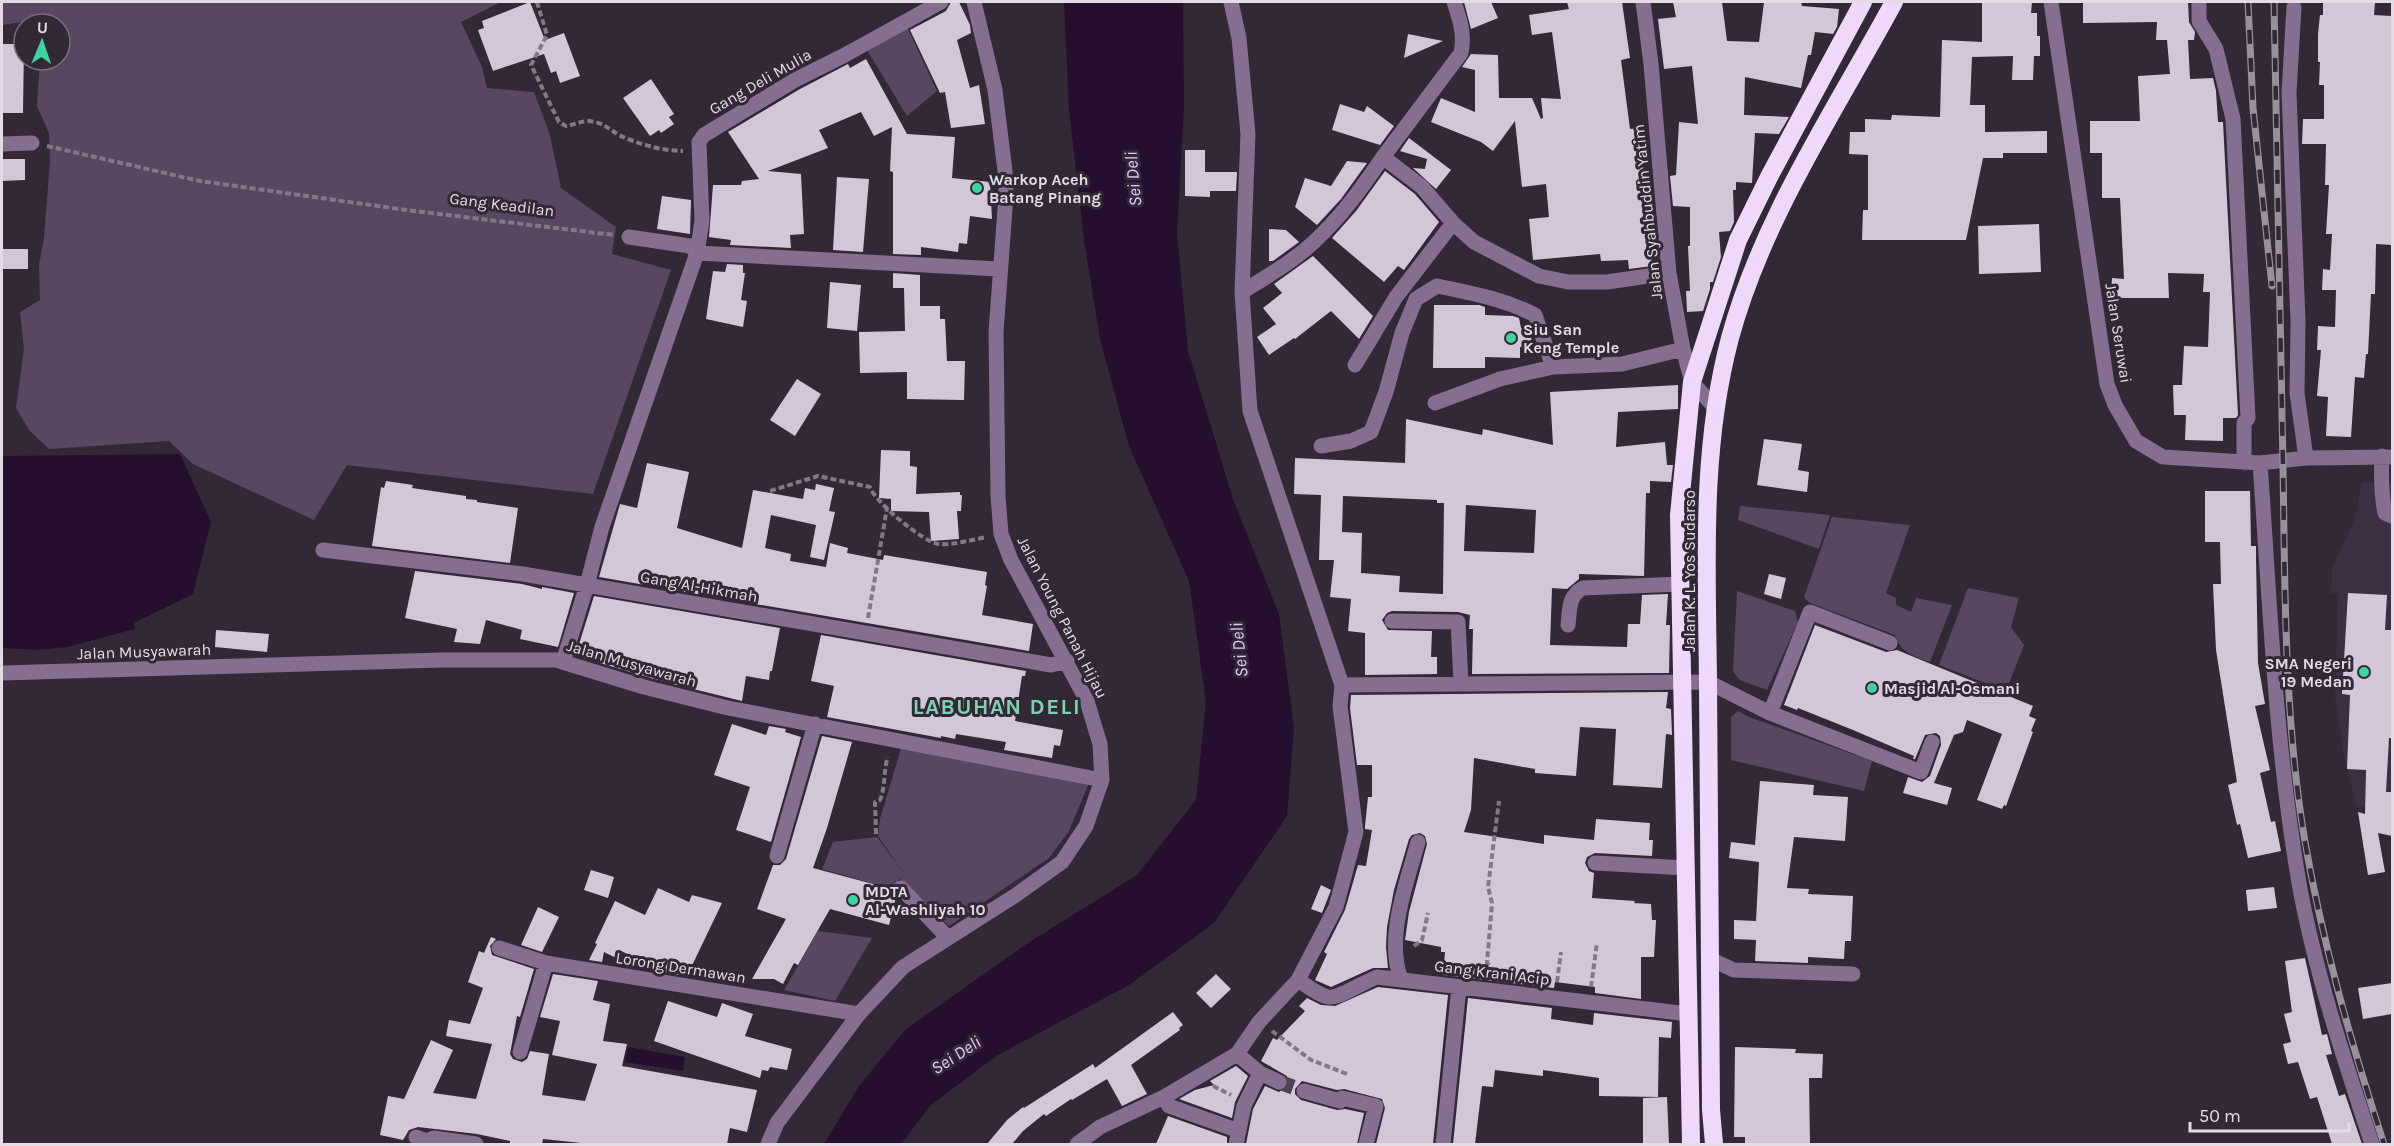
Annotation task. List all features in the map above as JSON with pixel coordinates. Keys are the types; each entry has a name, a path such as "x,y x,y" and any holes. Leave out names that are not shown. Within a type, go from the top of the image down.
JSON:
{"highway":[{"name":"Jalan K. L. Yos Sudarso","path":"1691,1144 1679,515 1692,382 1738,240 1863,2"},
{"name":"Jalan K. L. Yos Sudarso","path":"1714,1144 1706,511 1716,409 1730,339 1754,265 1810,154 1894,2"}],"street":[{"name":"Gang Deli Mulia","path":"699,151 699,142 704,135 795,80 941,2"},
{"name":"Jalan Young Panah Hijau","path":"768,1144 777,1123 859,1014 903,967 1016,895 1062,862 1086,826 1102,780 1100,744 1087,701 1011,560 1002,534 998,496 996,368 997,300 1006,195 1005,171 995,90 975,2"},
{"path":"1077,1144 1100,1127 1164,1097 1237,1054 1259,1022 1298,980 1336,907 1356,832 1340,706 1342,685 1250,411 1242,292 1248,135 1239,38 1231,2"},
{"path":"1242,292 1296,257 1324,232 1353,198 1461,52 1464,40 1463,28 1454,2"},
{"name":"Jalan Syahbuddin Yatim","path":"1643,2 1651,64 1669,273 1683,349 1692,382 1716,409"},
{"name":"Jalan Seruwai","path":"2051,2 2107,384 2115,405 2136,441 2163,457 2260,463 2306,458 2387,457"},
{"path":"2199,2 2199,21 2216,49 2233,119 2240,282 2247,374 2248,418 2244,423 2244,462"},
{"path":"2294,7 2289,93 2298,321 2297,393 2306,458"},
{"path":"2,144 32,143"},
{"path":"563,662 602,527 697,253 702,220 699,151"},
{"path":"1383,157 1422,187 1453,223 1474,242 1539,276 1568,282 1607,282 1669,273"},
{"path":"1355,365 1396,297 1453,223"},
{"path":"628,237 690,246 697,253 999,269"},
{"path":"1321,446 1351,441 1371,432 1386,392 1402,333 1416,299 1437,286 1474,293 1516,305 1535,315 1553,367"},
{"path":"1435,404 1500,379 1553,367 1622,364 1683,349"},
{"path":"2387,457 2380,483 2385,513 2392,516"},
{"path":"2260,463 2277,711 2299,881 2330,1010 2372,1144"},
{"name":"Gang Al-Hikmah","path":"323,550 524,574 1051,665 1067,661"},
{"path":"1568,625 1571,600 1575,592 1583,588 1681,584"},
{"path":"1770,713 1810,612 1890,643"},
{"path":"1392,621 1458,622 1461,683"},
{"name":"Jalan Musyawarah","path":"2,673 532,658 563,662 686,698 1102,780"},
{"path":"1342,685 1708,682 1770,713 1921,772 1932,742"},
{"path":"777,856 815,724"},
{"path":"1401,979 1396,967 1395,937 1418,842"},
{"path":"1595,863 1686,868"},
{"path":"902,888 948,938"},
{"name":"Lorong Dermawan","path":"500,948 546,963 859,1014"},
{"path":"1710,959 1734,970 1853,975"},
{"path":"520,1052 546,963"},
{"name":"Gang Krani Acip","path":"1298,980 1328,997 1337,996 1364,981 1377,977 1689,1014"},
{"path":"1443,1144 1459,987"},
{"path":"1237,1054 1260,1073 1280,1082"},
{"path":"1164,1097 1169,1106 1237,1141 1246,1102 1260,1073"},
{"path":"1304,1091 1340,1101 1342,1098 1377,1106 1366,1144"},
{"path":"416,1137 427,1141 434,1138 476,1144"}],"path":[{"path":"537,2 546,35 531,65 559,122 566,126 582,121 597,122 608,126 618,134 669,151 699,151"},
{"name":"Gang Keadilan","path":"32,143 200,181 406,210 628,237"},
{"path":"770,491 818,476 870,487 887,508 930,542 940,544 1002,534"},
{"path":"865,633 887,508"},
{"path":"876,834 875,802 880,800 882,795 883,771 888,756 888,738"},
{"path":"1489,989 1492,968 1487,963 1492,903 1488,887 1499,801"},
{"path":"1396,959 1422,940 1428,913"},
{"path":"1589,1002 1597,943"},
{"path":"1556,997 1561,952"},
{"path":"1259,1022 1311,1060 1347,1074"},
{"path":"1200,1077 1215,1088 1246,1102"}],"shaded area":[{"path":"2,2 501,2 461,22 482,67 487,88 534,92 550,135 561,188 616,227 612,254 671,270 593,494 347,465 314,520 193,464 169,441 49,449 29,430 16,408 24,349 20,312 40,300 39,265 44,238 50,161 49,133 37,106 39,72 72,72 72,12 12,12 12,24 2,25"},
{"path":"907,27 937,91 907,116 867,50"},
{"name":"SMA Negeri 19 Medan","path":"2362,482 2392,483 2392,808 2357,807 2346,767 2335,699 2338,593 2331,593 2332,568 2355,518"},
{"path":"1740,506 1830,515 1819,549 1738,520"},
{"path":"1832,517 1910,525 1886,593 1896,598 1896,605 1911,612 1916,598 1952,605 1930,662 1913,655 1900,646 1895,635 1810,603 1804,597"},
{"path":"1968,588 2019,598 2011,627 2024,645 2006,691 1939,665"},
{"path":"1737,591 1795,611 1798,622 1767,690 1740,680 1733,672"},
{"path":"1738,711 1872,761 1864,791 1731,760 1731,717"},
{"path":"902,745 1089,783 1069,831 1049,858 949,926 900,881 902,876 892,889 822,869 833,842 877,837 904,874 878,836 880,819"},
{"path":"818,931 872,938 835,1001 784,990"}],"water":[{"name":"Sei Deli","path":"1064,2 1183,2 1184,104 1177,233 1188,351 1233,499 1279,614 1294,728 1287,816 1214,923 1129,985 996,1056 931,1105 901,1144 824,1144 859,1086 906,1029 1028,943 1137,875 1196,800 1206,702 1189,581 1129,446 1100,339 1084,240 1069,109"},
{"path":"180,454 211,522 193,594 134,623 135,629 67,647 37,650 2,648 2,456"},
{"path":"628,1047 685,1057 683,1071 625,1062"}],"building":[{"path":"530,2 545,40 564,33 580,76 560,83 556,71 551,73 544,54 493,71 478,30 484,28 482,21"},
{"path":"951,2 959,2 970,25 971,33 957,40 970,88 979,85 985,124 951,128 945,92 940,93 910,30 946,11"},
{"path":"1464,2 1491,2 1498,18 1471,29"},
{"path":"1567,2 1622,2 1630,58 1621,60 1630,129 1638,128 1644,178 1651,177 1653,206 1648,206 1652,266 1629,269 1628,260 1601,261 1600,254 1533,260 1529,219 1549,217 1546,184 1522,187 1515,121 1493,151 1481,142 1431,122 1441,98 1475,112 1475,70 1462,67 1471,54 1498,55 1499,98 1532,98 1541,119 1543,118 1541,98 1561,99 1552,32 1532,35 1529,15 1569,9"},
{"path":"1673,2 1722,2 1727,41 1759,42 1764,2 1801,2 1802,6 1839,9 1837,27 1833,34 1815,32 1801,88 1745,77 1744,115 1789,117 1779,134 1755,133 1752,183 1736,182 1736,190 1733,190 1734,222 1730,231 1719,232 1721,257 1713,282 1710,282 1703,311 1687,312 1686,291 1690,291 1688,246 1690,246 1690,207 1673,206 1670,176 1676,175 1679,122 1698,124 1692,66 1664,69 1658,19 1676,17"},
{"path":"1982,2 2032,2 2031,13 2037,13 2040,56 2034,56 2033,80 2012,80 2013,56 1972,57 1970,105 1985,105 1985,132 2047,131 2047,153 2003,153 2003,158 1983,158 1966,240 1862,240 1863,210 1868,210 1868,155 1849,154 1850,132 1865,132 1865,119 1891,120 1892,115 1940,117 1942,40 1982,42"},
{"path":"2188,2 2189,22 2195,32 2194,40 2188,40 2190,79 2213,78 2218,122 2223,122 2238,415 2236,418 2223,418 2223,441 2185,440 2186,415 2174,415 2173,385 2182,385 2184,346 2208,347 2210,292 2203,292 2204,274 2168,273 2169,298 2111,298 2112,278 2124,279 2120,198 2102,198 2102,153 2090,153 2090,121 2140,121 2138,76 2170,74 2167,40 2156,40 2157,22 2083,23 2083,3"},
{"path":"2323,2 2375,2 2374,15 2392,16 2392,245 2376,244 2375,294 2371,294 2368,354 2366,354 2364,378 2355,377 2351,437 2326,436 2328,397 2317,396 2321,350 2317,350 2318,326 2335,327 2336,290 2322,290 2323,269 2330,270 2332,234 2326,234 2329,185 2325,185 2326,144 2302,144 2303,119 2324,119 2324,85 2319,85 2320,62 2318,62 2318,34 2320,15 2323,15"},
{"path":"1408,34 1443,41 1404,58"},
{"path":"2,44 12,44 12,72 24,72 23,113 2,113"},
{"path":"866,59 907,134 955,137 952,178 990,182 992,219 970,216 967,244 959,243 958,252 921,247 921,255 893,254 893,172 890,171 892,127 874,136 861,112 819,130 828,148 768,171 801,174 804,234 790,235 791,248 730,245 731,240 709,237 713,185 741,185 742,181 759,179 728,132 800,89 848,64 850,68"},
{"path":"651,79 674,114 669,117 674,124 661,133 659,130 650,136 623,98"},
{"path":"1340,104 1364,112 1367,106 1394,126 1380,145 1332,130"},
{"path":"1409,138 1451,170 1436,189 1413,168 1425,169 1427,159 1400,151"},
{"path":"1185,150 1205,150 1205,172 1237,172 1236,191 1210,191 1210,197 1185,196"},
{"path":"2,159 25,159 25,180 2,181"},
{"path":"1347,161 1367,163 1341,199 1317,225 1295,207 1305,178 1331,186"},
{"path":"1385,171 1415,194 1439,222 1404,270 1398,266 1384,282 1332,238 1356,211"},
{"path":"837,177 869,179 863,252 833,250"},
{"path":"662,196 691,200 690,234 657,229"},
{"path":"2039,224 2041,272 1979,274 1978,226"},
{"path":"1269,229 1286,230 1299,242 1273,261 1269,261"},
{"path":"2,249 28,249 28,269 2,269"},
{"path":"1313,256 1373,316 1359,339 1331,311 1295,339 1269,355 1257,337 1276,324 1263,308 1282,293 1274,284"},
{"path":"727,264 743,265 743,273 745,273 741,300 747,301 743,327 706,319 713,271 725,272"},
{"path":"893,273 920,275 920,306 940,306 940,319 945,319 947,361 965,361 964,400 907,399 907,372 860,373 859,332 905,331 904,288 893,288"},
{"path":"830,282 861,285 857,331 827,328"},
{"path":"1434,305 1479,305 1485,307 1485,315 1519,318 1521,328 1529,328 1533,347 1520,347 1520,358 1485,357 1485,368 1433,368"},
{"path":"797,379 821,394 795,436 770,420"},
{"path":"1678,385 1678,409 1618,412 1616,447 1665,442 1667,465 1673,465 1671,482 1650,481 1650,493 1646,493 1644,576 1579,574 1579,579 1567,589 1552,588 1550,645 1627,647 1628,624 1640,624 1642,595 1668,594 1666,625 1670,625 1669,673 1472,674 1473,629 1469,629 1470,615 1458,612 1392,611 1387,613 1382,620 1388,630 1432,631 1431,657 1437,657 1437,674 1365,675 1365,633 1348,631 1351,599 1330,597 1334,560 1319,560 1321,495 1294,494 1295,458 1405,463 1406,419 1482,435 1483,429 1553,445 1550,392","holes":["1343,496 1437,500 1437,503 1444,503 1443,594 1399,592 1400,576 1361,573 1362,533 1342,532","1466,505 1536,510 1534,553 1464,551"]},
{"path":"1764,439 1802,444 1798,470 1809,472 1807,492 1757,485"},
{"path":"881,450 910,451 910,466 917,467 916,494 960,492 962,495 961,511 957,511 959,539 931,541 929,512 891,511 891,499 879,498"},
{"path":"647,463 689,472 677,528 742,548 753,490 803,499 805,488 815,490 816,484 834,488 829,511 835,512 824,560 810,557 816,525 771,515 765,548 791,554 790,561 826,567 830,543 848,548 847,553 883,560 884,555 987,572 982,615 1033,624 1029,651 599,577 620,504 637,508"},
{"path":"386,481 413,485 412,488 466,496 466,499 477,500 477,502 518,508 510,563 372,546 381,487 384,488"},
{"path":"2205,491 2250,491 2251,546 2256,546 2258,663 2265,704 2255,706 2270,770 2260,773 2271,822 2275,821 2281,851 2248,858 2240,824 2237,825 2228,785 2237,782 2216,650 2213,584 2221,584 2220,542 2205,542"},
{"path":"415,571 574,593 558,647 520,639 522,630 486,620 480,644 454,642 457,629 405,618"},
{"path":"1769,574 1786,578 1781,599 1764,594"},
{"path":"2348,593 2387,595 2385,630 2392,630 2392,738 2389,738 2386,792 2392,792 2392,836 2378,833 2385,872 2368,875 2358,812 2365,814 2366,770 2347,769 2350,695 2342,694"},
{"path":"594,596 780,628 769,680 746,676 742,701 654,679 577,656"},
{"name":"Masjid Al-Osmani","path":"1815,625 1886,652 1897,650 2033,706 2029,716 2036,719 2031,731 2033,732 2006,806 2004,805 2002,809 1977,800 2002,734 1967,720 1963,732 1954,735 1934,783 1952,788 1947,805 1903,793 1908,777 1922,782 1930,776 1941,745 1940,736 1936,733 1925,735 1913,759 1914,756 1853,730 1798,708 1797,710 1784,705"},
{"path":"216,630 269,634 267,652 215,647"},
{"path":"821,635 1026,671 1025,676 1022,676 1015,721 1063,730 1060,746 1054,745 1052,758 1004,750 1006,742 956,734 955,739 941,736 941,738 827,717 834,686 811,681"},
{"path":"1668,692 1666,708 1671,709 1672,735 1666,734 1662,788 1613,785 1616,729 1580,727 1576,776 1535,773 1535,769 1474,758 1471,810 1464,832 1544,844 1544,835 1594,840 1596,819 1650,823 1649,840 1653,840 1652,856 1595,853 1587,857 1585,863 1589,871 1594,873 1592,898 1651,904 1652,920 1656,920 1654,957 1641,957 1641,999 1595,993 1595,987 1555,982 1554,988 1443,975 1445,952 1441,952 1441,947 1405,940 1409,912 1427,844 1425,836 1420,833 1412,835 1409,839 1394,890 1387,927 1388,968 1373,968 1331,987 1315,980 1327,954 1324,952 1345,910 1358,865 1366,866 1372,830 1365,829 1365,826 1368,797 1372,797 1372,765 1357,765 1350,708 1351,695"},
{"path":"732,724 766,735 769,726 786,729 785,732 801,737 771,842 736,830 750,787 714,775"},
{"path":"822,736 852,742 813,868 888,888 887,894 896,897 889,925 830,909 798,965 794,963 783,984 774,979 752,979 786,919 757,909 773,865 780,865 786,859"},
{"path":"1760,781 1814,785 1813,795 1848,797 1845,841 1794,837 1787,888 1809,889 1808,894 1853,896 1851,941 1845,941 1844,959 1808,957 1808,963 1755,961 1756,940 1734,939 1734,920 1756,921 1759,862 1729,858 1731,842 1755,845"},
{"path":"591,870 614,877 608,898 584,890"},
{"path":"1321,885 1331,890 1322,913 1311,909"},
{"path":"2274,887 2277,908 2248,911 2246,890"},
{"path":"658,888 689,902 692,895 722,903 687,976 656,971 657,968 621,951 616,958 604,952 602,962 589,960 615,901 645,915"},
{"path":"538,907 559,917 542,952 521,945"},
{"path":"491,937 496,939 490,946 492,955 534,969 520,1017 517,1016 510,1054 513,1059 522,1062 527,1059 530,1051 549,1054 542,1095 585,1101 597,1064 552,1055 560,1021 540,1017 553,974 598,981 593,1000 610,1004 603,1041 627,1044 622,1066 757,1090 747,1132 730,1128 727,1144 591,1144 543,1139 542,1144 510,1144 510,1141 477,1134 418,1127 409,1130 403,1140 380,1135 388,1096 404,1099 431,1040 453,1050 433,1093 476,1099 492,1044 446,1036 449,1020 470,1024 483,988 468,982 479,951 484,953"},
{"path":"2305,958 2322,1035 2327,1034 2332,1054 2326,1055 2339,1096 2345,1094 2362,1144 2332,1144 2317,1097 2310,1099 2298,1062 2288,1064 2283,1044 2291,1042 2284,1014 2292,1012 2285,961"},
{"path":"1216,974 1231,989 1211,1008 1196,993"},
{"path":"2392,983 2392,1014 2363,1019 2358,988"},
{"path":"1378,987 1448,995 1433,1144 1376,1144 1385,1108 1382,1099 1302,1081 1295,1089 1295,1094 1301,1100 1337,1110 1345,1109 1364,1113 1357,1144 1246,1144 1253,1109 1265,1086 1279,1092 1288,1086 1287,1076 1261,1061 1273,1038 1277,1040 1305,1011 1299,1006 1307,998 1321,1005 1335,1006"},
{"path":"1468,998 1552,1008 1551,1019 1593,1025 1594,1013 1672,1022 1671,1038 1659,1037 1658,1097 1599,1096 1599,1078 1543,1070 1543,1076 1495,1070 1493,1087 1482,1086 1475,1144 1453,1144"},
{"path":"668,1001 717,1017 722,1003 753,1014 745,1036 792,1049 787,1070 770,1067 768,1071 762,1070 760,1078 654,1041"},
{"path":"1173,1012 1183,1025 1179,1028 1180,1030 1131,1065 1147,1094 1122,1106 1107,1079 1046,1116 1044,1114 1023,1131 1012,1144 987,1144 1007,1120 1023,1107 1093,1064 1095,1068"},
{"path":"1735,1047 1796,1049 1795,1053 1823,1054 1822,1078 1809,1078 1810,1144 1745,1144 1745,1137 1734,1137"},
{"path":"1236,1066 1248,1076 1235,1102 1232,1118 1179,1099 1195,1090 1214,1085 1210,1081"},
{"path":"1667,1097 1669,1144 1643,1144 1643,1098"},
{"path":"1168,1116 1227,1137 1227,1144 1156,1144"}],"tunnel":[{"path":"1279,1082 1304,1091"}],"railway":[{"path":"2248,2 2253,108 2272,286"},
{"path":"2274,2 2285,605 2289,698 2297,790 2319,915 2349,1030 2384,1144"}],"place":[{"name":"Warkop Aceh Batang Pinang","path":"977,188"},
{"name":"Siu San Keng Temple","path":"1511,338"},
{"name":"SMA Negeri 19 Medan","path":"2364,672"},
{"name":"Masjid Al-Osmani","path":"1872,688"},
{"name":"MDTA Al-Washliyah 10","path":"853,900"}],"district":[{"name":"LABUHAN DELI","path":"997,706"}]}
